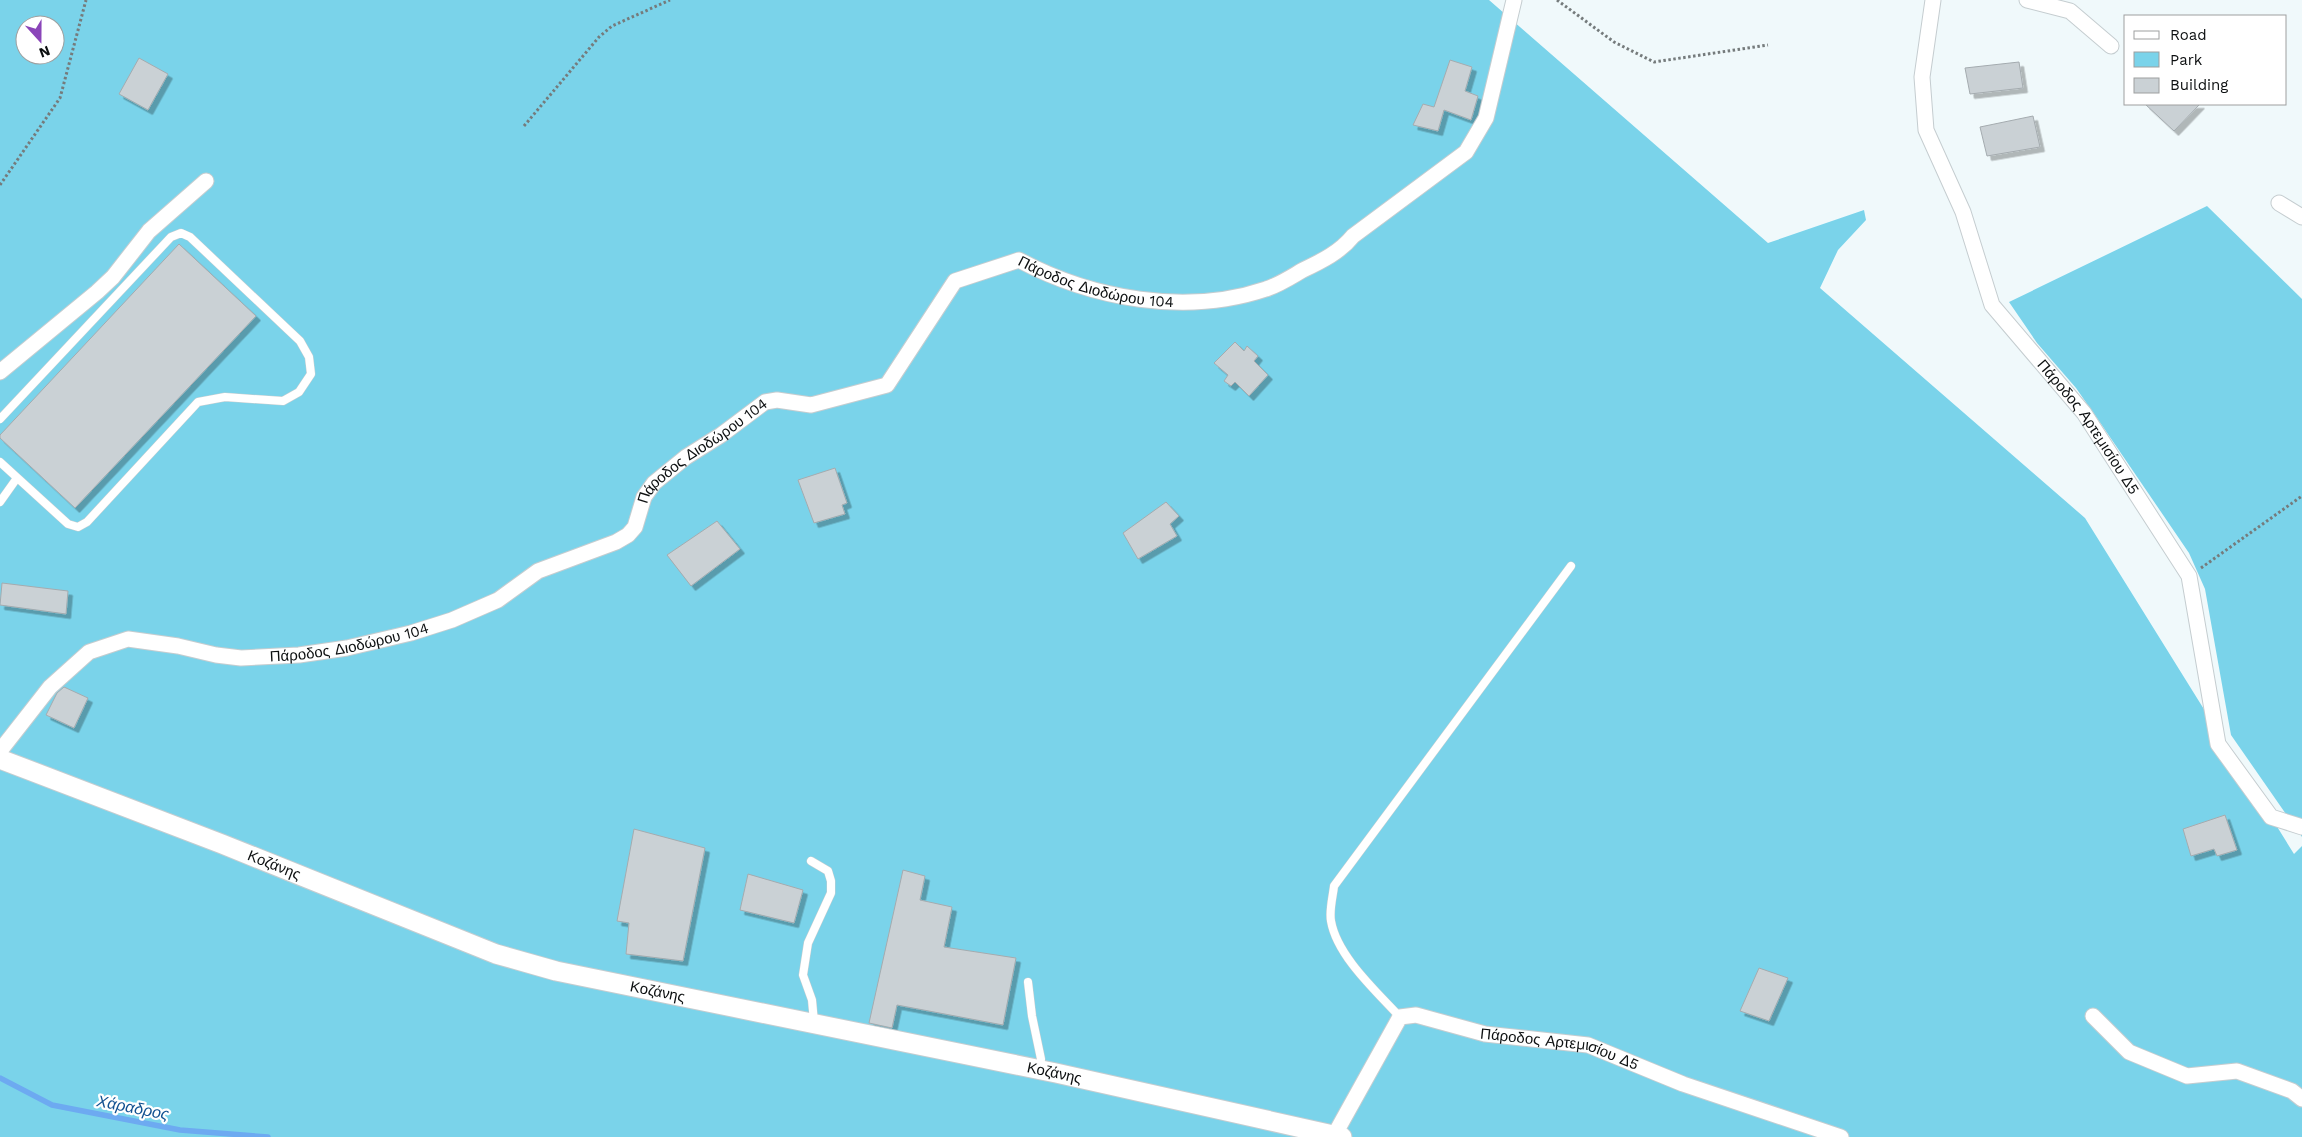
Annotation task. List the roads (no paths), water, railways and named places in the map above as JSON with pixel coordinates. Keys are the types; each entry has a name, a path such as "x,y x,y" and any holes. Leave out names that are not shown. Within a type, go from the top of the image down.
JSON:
{"street":[{"name":"Πάροδος Διοδώρου 104","path":"0,751 50,686 89,652 128,639 178,646 229,658 299,656 347,648 420,630 452,620 490,604 538,571 628,535 638,523 646,492 654,483 686,457 721,435 765,402 777,400 811,405 887,385 955,281 1019,260 1045,274 1081,288 1148,299 1180,301 1224,298 1275,285 1343,248 1353,236 1466,152 1486,118 1514,0"},
{"name":"Πάροδος Αρτεμισίου Δ5","path":"1932,0 1922,77 1926,130 1963,212 1992,305 2084,413 2190,576 2218,744 2271,817 2302,827"},
{"path":"2028,0 2070,11 2111,46"},
{"path":"0,372 97,292 112,277 149,230 206,181"},
{"path":"2279,203 2302,217"},
{"name":"Κοζάνης","path":"0,759 222,844 496,954 575,975 1040,1069 1338,1136"},
{"name":"Πάροδος Αρτεμισίου Δ5","path":"1400,1017 1416,1016 1484,1034 1588,1045 1683,1084 1841,1137"},
{"path":"2093,1016 2130,1052 2187,1076 2238,1071 2292,1091 2302,1099"},
{"path":"1338,1136 1400,1017"}],"lane":[{"path":"0,419 171,237 181,233 190,236 300,341 309,357 311,374 298,392 283,401 225,397 198,402 87,522 78,527 68,524 0,462"},
{"path":"0,502 17,478"},
{"path":"1400,1017 1362,976 1339,944 1330,920 1334,886 1571,566"},
{"path":"811,861 828,871 831,881 831,893 808,943 803,974 812,1000 814,1024"},
{"path":"1028,982 1032,1016 1041,1059 1040,1069"}],"waterway":[{"name":"Χάραδρος","path":"0,1078 52,1105 180,1130 268,1137"}]}
